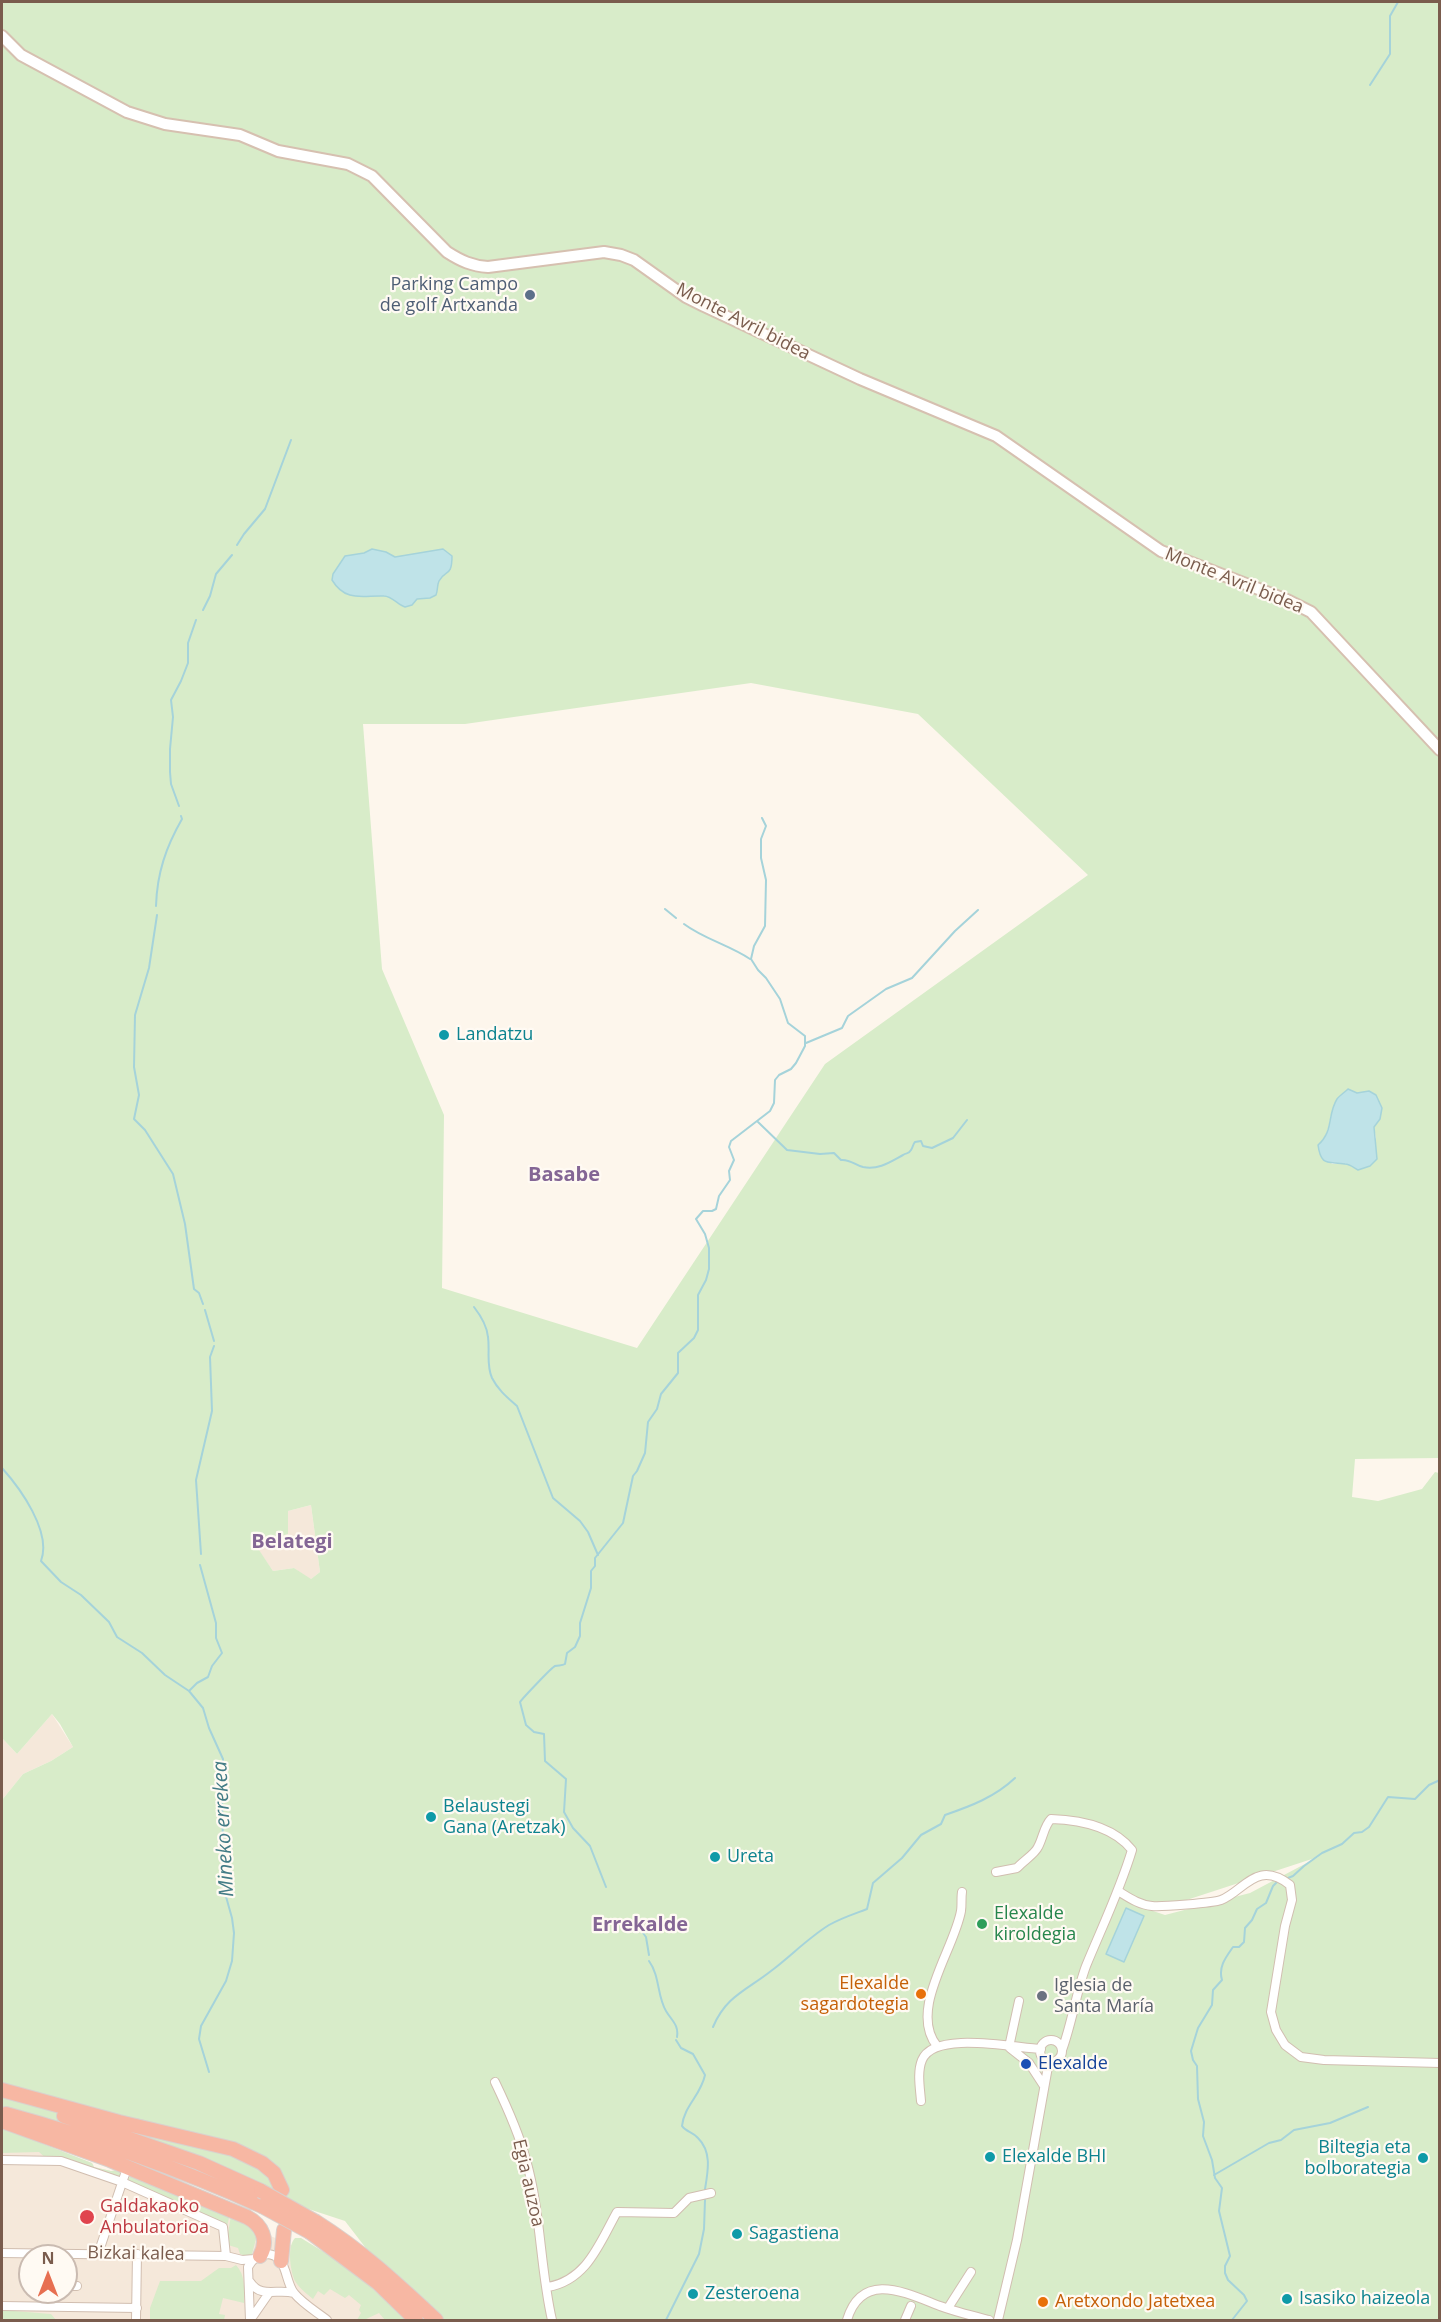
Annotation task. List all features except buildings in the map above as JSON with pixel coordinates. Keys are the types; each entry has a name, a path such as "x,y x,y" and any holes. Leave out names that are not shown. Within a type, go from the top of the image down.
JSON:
{"highway":[{"path":"2,2090 119,2122 232,2149 262,2163 273,2174 282,2190"},
{"path":"2,2097 188,2159 261,2191 313,2227 378,2283 416,2320"},
{"path":"2,2112 205,2180 350,2244 382,2269 436,2320"},
{"path":"2,2121 110,2160 247,2217 260,2226 263,2233 264,2246 257,2258"},
{"path":"281,2261 285,2230"}],"street":[{"name":"Monte Avril bidea","path":"2,36 21,55 127,112 175,126 240,135 278,151 335,160 363,171 372,176 447,252 460,261 473,266 488,267 604,252 621,255 634,260 686,297 704,306 860,380 996,436 1161,551 1293,602 1311,612 1440,750"},
{"path":"921,2101 922,2060 926,2053 937,2046 978,2043 1009,2047 1058,2059 1067,2036 1073,2005 1086,1967 1118,1891 1132,1850 1106,1829 1063,1819 1048,1820 1037,1849 1024,1858 1017,1868 996,1872"},
{"path":"1118,1891 1143,1904 1160,1906 1222,1900 1249,1879 1271,1876 1283,1880 1290,1885 1292,1900 1271,2012 1276,2030 1285,2045 1301,2057 1324,2061 1440,2063"},
{"path":"937,2046 929,2033 928,2014 939,1966 961,1911 962,1892"},
{"path":"1009,2047 1018,2001"},
{"path":"998,2320 1017,2240 1044,2086 1044,2043 1050,2040 1057,2042 1062,2050"},
{"path":"1009,2047 1029,2062 1044,2086"},
{"path":"1029,2062 1044,2056"},
{"name":"Egia auzoa","path":"495,2082 526,2159 552,2320"},
{"path":"2,2160 61,2161 123,2178 224,2227 230,2257 244,2264 248,2271 251,2300 250,2320"},
{"path":"98,2254 123,2178"},
{"path":"548,2287 562,2285 577,2276 586,2265 617,2212 674,2213 689,2198 711,2193"},
{"name":"Bizkai kalea","path":"2,2253 18,2253"},
{"name":"Bizkai kalea","path":"78,2254 257,2258 268,2254 281,2261"},
{"path":"136,2320 137,2254"},
{"path":"248,2271 257,2258"},
{"path":"281,2261 294,2293 327,2320"},
{"path":"948,2308 971,2272"},
{"path":"250,2320 260,2303 280,2287 286,2276"},
{"path":"248,2280 256,2290 294,2293"},
{"path":"847,2320 855,2303 873,2290 901,2291 989,2320"},
{"path":"2,2306 136,2308"},
{"path":"905,2320 911,2306"}],"shaded area":[{"path":"311,1505 320,1572 310,1580 294,1568 273,1571 254,1544 288,1534 288,1511"},
{"path":"52,1714 73,1747 51,1761 23,1774 2,1800 2,1738 17,1754"},
{"path":"2,2128 92,2163 94,2167 111,2171 118,2170 296,2247 392,2320 2,2320"}],"green space":[{"path":"2,2 1439,2 1439,1458 1355,1459 1352,1497 1378,1501 1422,1489 1435,1472 1439,1473 1439,2320 435,2320 382,2269 345,2221 2,2108 2,1800 23,1774 51,1761 73,1747 52,1714 17,1754 2,1738","holes":["751,683 918,714 1088,875 825,1064 637,1348 442,1288 444,1115 382,969 363,724 465,724","1348,1089 1357,1093 1369,1091 1380,1119 1374,1127 1376,1138 1358,1170 1347,1164 1332,1164 1318,1145 1326,1134 1338,1099","311,1505 320,1572 311,1579 294,1568 273,1571 255,1544 288,1534 288,1511","1318,1857 1250,1893 1165,1915 1153,1911"]},
{"path":"2,2128 92,2163 94,2167 111,2171 118,2170 125,2174 122,2182 48,2160 39,2152 2,2153"},
{"path":"130,2176 230,2213 227,2227 126,2187"},
{"path":"231,2215 252,2225 257,2235 252,2254 246,2256 240,2254 238,2248 228,2245"},
{"path":"295,2238 301,2238 350,2268 407,2320 385,2320 379,2313 364,2320 357,2320 361,2313 359,2310 361,2305 349,2295 345,2298 330,2289 324,2295 318,2291 313,2299 299,2286 293,2276 290,2252"},
{"path":"236,2265 243,2278 244,2303 223,2298 219,2314 225,2315 224,2320 150,2320 150,2308 160,2281 201,2281 219,2268 231,2268"},
{"path":"2,2310 51,2314 56,2320 2,2320"}],"water":[{"path":"372,549 395,557 443,549 452,556 451,568 441,577 436,595 417,599 412,605 405,607 387,596 356,596 343,592 332,580 333,574 345,556 364,553"},
{"path":"1348,1089 1357,1093 1369,1091 1376,1095 1382,1108 1380,1119 1374,1127 1377,1159 1370,1166 1358,1170 1349,1165 1326,1162 1321,1157 1318,1145 1326,1134 1337,1099"},
{"path":"1126,1908 1144,1916 1124,1962 1106,1954"}],"waterway":[{"path":"1370,85 1390,54 1390,16 1398,2"},
{"name":"Mineko errekea","path":"237,545 265,509 291,440"},
{"name":"Mineko errekea","path":"203,610 210,596 216,574 232,555"},
{"name":"Mineko errekea","path":"179,806 171,784 170,772 173,717 171,700 188,663 188,643 196,620"},
{"name":"Mineko errekea","path":"156,906 163,861 182,819 181,816"},
{"path":"606,1887 590,1846 573,1828 564,1812 566,1779 545,1761 544,1734 534,1732 526,1725 520,1702 555,1666 565,1664 567,1653 575,1647 580,1636 580,1623 591,1588 591,1571 595,1566 595,1558 623,1523 633,1476 645,1453 648,1422 657,1409 661,1394 678,1373 678,1353 694,1338 698,1330 698,1295 709,1269 709,1248 705,1234 696,1219 703,1211 716,1209 719,1196 730,1180 729,1171 734,1160 729,1147 731,1141 770,1111 774,1103 775,1080 779,1075 791,1069 805,1046 805,1036 788,1023 780,999 751,959 754,946 765,926 766,880 761,858 761,839 766,826 762,818"},
{"path":"665,909 676,918"},
{"path":"806,1043 842,1028 848,1016 886,989 912,978 955,931 978,910"},
{"name":"Mineko errekea","path":"157,915 149,968 135,1015 134,1067 139,1095 134,1119 145,1130 173,1174 185,1224 194,1289 199,1293 203,1304"},
{"path":"684,924 750,959"},
{"path":"758,1122 787,1150 820,1154 834,1153 841,1160 869,1168 884,1165 908,1153 915,1142 921,1141 923,1146 932,1148 953,1138 967,1120"},
{"path":"474,1307 487,1333 489,1368 492,1378 500,1390 517,1406 553,1498 580,1521 588,1532 598,1555"},
{"name":"Mineko errekea","path":"205,1310 214,1341"},
{"name":"Mineko errekea","path":"201,1554 196,1480 212,1411 210,1357 214,1346"},
{"name":"Mineko errekea","path":"2,1468 25,1499 38,1524 43,1549 41,1561 61,1582 81,1595 109,1622 117,1637 142,1653 165,1675 189,1691 203,1708 223,1759 225,1893 234,1933 232,1961 226,1981 201,2026 199,2039 209,2072"},
{"name":"Mineko errekea","path":"189,1691 208,1677 212,1666 222,1653 216,1638 216,1623 200,1565"},
{"path":"713,2027 724,2008 738,1994 762,1978 821,1930 867,1909 873,1883 902,1858 921,1835 941,1824 945,1815 991,1796 1015,1778"},
{"path":"1288,1878 1322,1853 1342,1844 1354,1833 1362,1832 1369,1827 1388,1797 1415,1799 1429,1785 1440,1780"},
{"path":"1232,2320 1247,2301 1244,2295 1228,2280 1225,2273 1225,2266 1230,2256 1219,2211 1222,2188 1215,2178 1212,2160 1203,2136 1204,2122 1198,2099 1197,2066 1191,2051 1198,2028 1212,2005 1213,1990 1222,1980 1221,1971 1225,1958 1233,1947 1239,1947 1244,1942 1245,1928 1257,1909 1266,1903 1273,1886 1278,1881"},
{"path":"637,1925 646,1937 649,1955"},
{"path":"649,1961 655,1973 663,2005 676,2026 677,2037"},
{"path":"676,2040 681,2048 693,2054 705,2075 700,2089 686,2112 682,2126 696,2136 705,2149 708,2162 705,2189"},
{"path":"1214,2175 1269,2143 1281,2140 1294,2130 1330,2123 1368,2107"},
{"path":"666,2320 699,2254 704,2229 705,2200"}],"tunnel":[{"path":"133,2144 140,2119"}],"place":[{"name":"Parking Campo de golf Artxanda","path":"530,295"},
{"name":"Landatzu","path":"444,1035"},
{"name":"Belaustegi Gana (Aretzak)","path":"431,1817"},
{"name":"Ureta","path":"715,1857"},
{"name":"Elexalde kiroldegia","path":"982,1924"},
{"name":"Elexalde sagardotegia","path":"921,1994"},
{"name":"Iglesia de Santa María","path":"1042,1996"},
{"name":"Elexalde","path":"1026,2064"},
{"name":"Elexalde BHI","path":"990,2157"},
{"name":"Biltegia eta bolborategia","path":"1423,2158"},
{"name":"Galdakaoko Anbulatorioa","path":"87,2217"},
{"name":"Sagastiena","path":"737,2234"},
{"name":"Zesteroena","path":"693,2294"},
{"name":"Isasiko haizeola","path":"1287,2299"},
{"name":"Aretxondo Jatetxea","path":"1043,2302"}],"district":[{"name":"Basabe","path":"564,1175"},
{"name":"Belategi","path":"292,1542"},
{"name":"Errekalde","path":"640,1925"}]}
